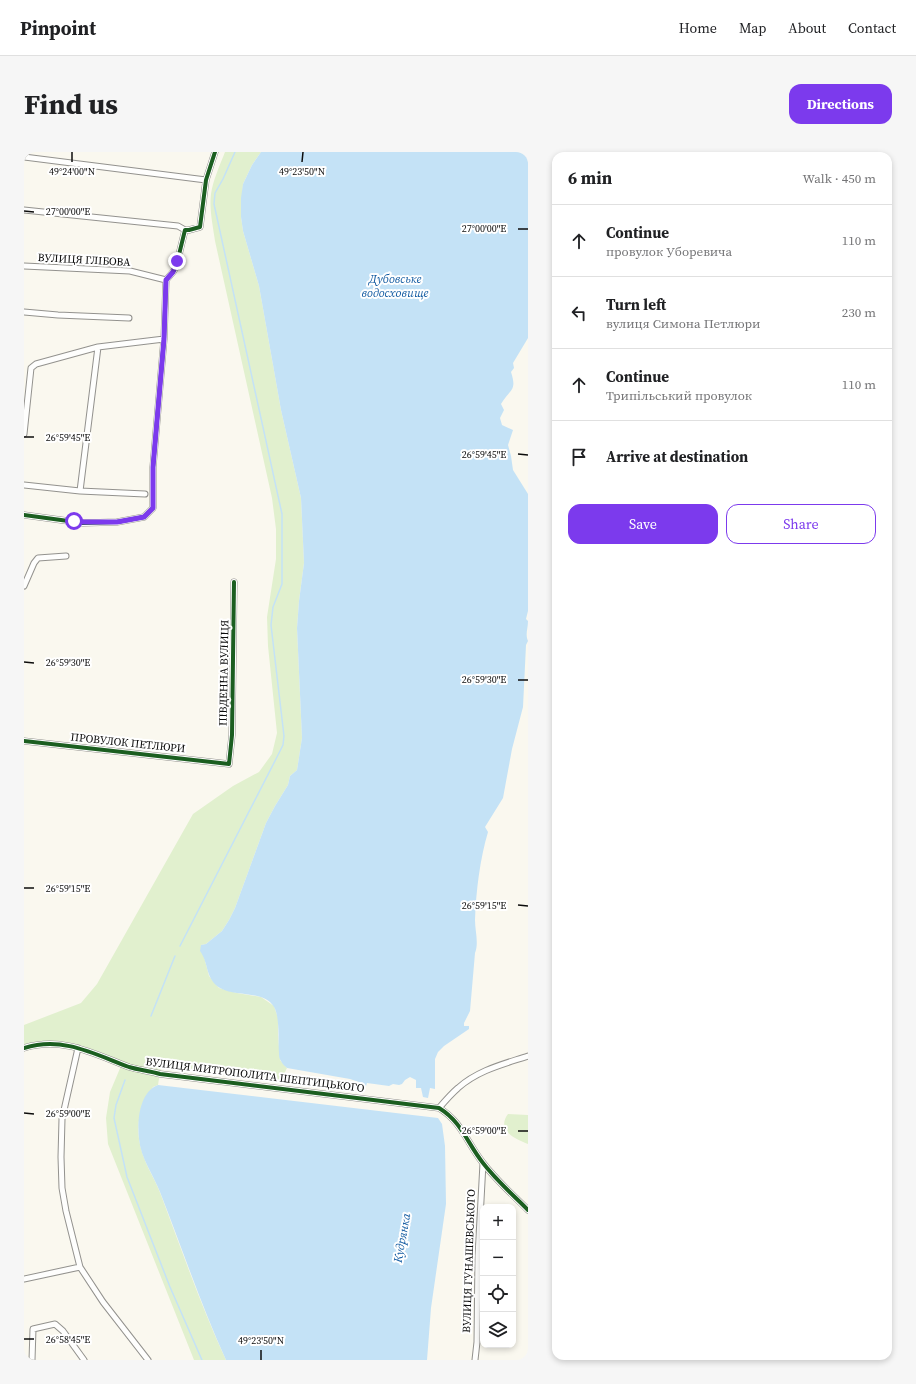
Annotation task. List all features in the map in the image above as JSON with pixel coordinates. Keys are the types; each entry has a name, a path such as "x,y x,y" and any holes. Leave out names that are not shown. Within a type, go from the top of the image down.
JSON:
{"street":[{"path":"24,210 178,226 185,230 200,227 206,180 215,152"},
{"path":"24,157 206,180"},
{"path":"24,514 84,522 117,522 144,517 153,508 153,467 164,339 166,280 176,267 185,230"},
{"name":"ВУЛИЦЯ ГЛІБОВА","path":"24,266 130,271 166,280"},
{"path":"24,312 129,318"},
{"path":"24,434 31,368 36,364 98,347 164,339"},
{"path":"80,491 98,347"},
{"path":"24,485 80,491 145,494"},
{"path":"24,586 34,563 38,558 66,556"},
{"name":"ПІВДЕННА ВУЛИЦЯ","path":"229,764 232,735 234,582"},
{"name":"ПРОВУЛОК ПЕТЛЮРИ","path":"24,741 229,764"},
{"name":"ВУЛИЦЯ МИТРОПОЛИТА ШЕПТИЦЬКОГО","path":"24,1048 50,1044 66,1045 96,1053 131,1068 160,1074 439,1108"},
{"path":"78,1048 62,1119 62,1188 66,1210 80,1267 103,1302 148,1360"},
{"path":"528,1056 477,1075 458,1088 439,1108 449,1114 457,1123 483,1163 528,1210"},
{"name":"ВУЛИЦЯ ГУНАШЕВСЬКОГО","path":"475,1360 477,1342 478,1256 483,1163"},
{"path":"24,1279 80,1267"},
{"path":"32,1360 33,1329 55,1324 63,1331 84,1360"}],"green space":[{"path":"225,152 261,152 252,165 243,184 241,217 243,231 259,286 281,410 301,498 304,563 297,628 302,738 297,770 290,776 288,785 266,823 235,908 222,931 206,944 201,945 209,976 219,988 261,997 274,1006 278,1018 280,1060 287,1068 281,1080 161,1066 158,1085 153,1087 143,1106 139,1118 139,1139 145,1161 161,1195 200,1299 226,1360 194,1360 108,1144 106,1118 110,1092 121,1066 129,1067 104,1054 65,1042 38,1042 24,1045 24,1025 81,1003 97,984 193,814 233,786 259,772 272,754 277,733 268,646 267,617 276,559 276,529 272,498 215,241 211,212 212,189"},
{"path":"508,1114 528,1115 528,1144 513,1137 506,1129 504,1125"}],"water":[{"name":"Дубовське водосховище","path":"261,152 528,152 528,338 513,363 514,368 511,372 513,386 501,404 504,410 500,418 502,425 513,430 508,445 513,470 528,494 528,611 526,619 528,621 528,641 526,645 523,707 512,749 503,798 485,827 488,832 477,887 475,920 477,945 470,1011 464,1023 464,1026 469,1026 469,1029 444,1046 438,1052 435,1059 435,1089 430,1088 428,1098 423,1097 421,1088 416,1088 416,1080 410,1077 399,1085 393,1084 389,1086 367,1083 366,1086 350,1079 287,1068 279,1057 278,1023 274,1007 263,998 226,991 220,988 209,976 205,961 200,951 201,945 206,944 222,931 235,908 266,823 288,785 290,776 297,770 302,738 297,628 304,563 301,498 281,410 259,286 243,231 241,217 243,184 252,165"},
{"name":"Кудрянка","path":"158,1085 438,1118 442,1124 445,1146 446,1204 431,1308 427,1360 226,1360 160,1192 140,1146 138,1124 143,1101 147,1094"}],"waterway":[{"path":"180,946 283,745 284,736 271,625 273,607 282,584 282,514 214,204 215,193 235,152"},
{"path":"151,1016 175,956"},
{"path":"125,1080 116,1105 114,1118 127,1177 170,1287 202,1360"}],"cycle path":[{"path":"24,515 83,523 117,522 144,517 153,508 153,467 164,339 166,280 176,267 185,230 200,227 206,180 215,152"},
{"path":"24,741 229,764 232,735 234,582"},
{"path":"24,1048 38,1045 65,1045 91,1052 129,1067 160,1074 439,1108 459,1126 477,1155 488,1169 528,1210"}],"route":[{"path":"74,521 117,522 144,517 153,508 153,467 164,339 166,280 176,267 177,261"}]}
